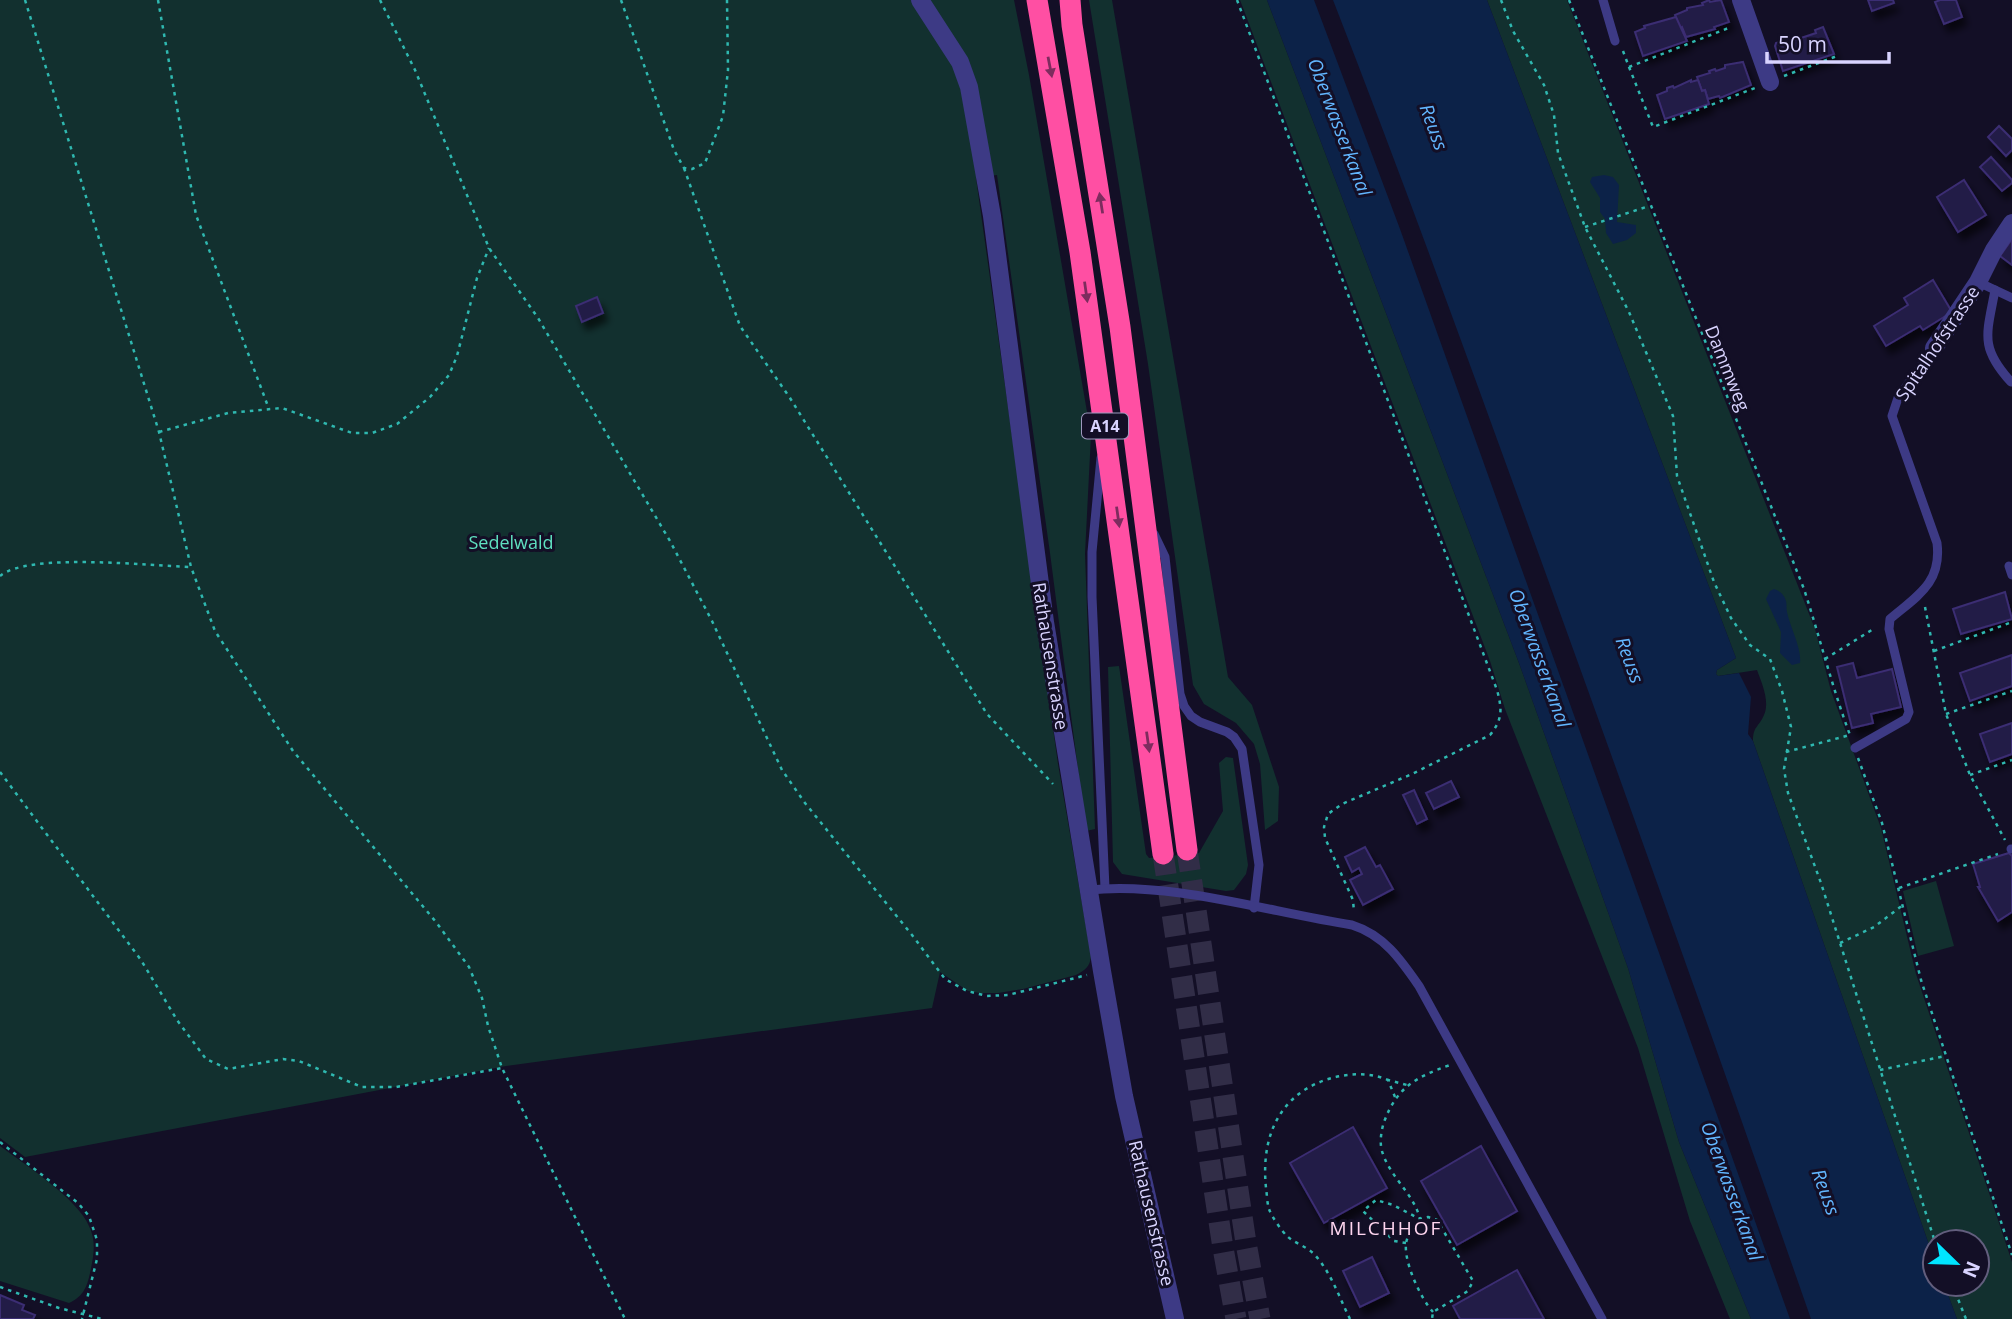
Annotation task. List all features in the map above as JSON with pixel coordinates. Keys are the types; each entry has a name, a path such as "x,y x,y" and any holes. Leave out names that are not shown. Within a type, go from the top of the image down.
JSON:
{"highway":[{"name":"A14","path":"1037,0 1080,252 1163,853"},
{"name":"A14","path":"1064,0 1072,25"},
{"name":"A14","path":"1070,0 1146,516 1187,850"}],"street":[{"name":"Rathausenstrasse","path":"920,0 960,62 969,87 992,216 1045,622 1075,807 1097,889 1102,971 1124,1096 1175,1319"},
{"path":"1741,0 1770,82"},
{"name":"Spitalhofstrasse","path":"1934,348 1979,282 1994,250 2012,223"}],"lane":[{"path":"1603,0 1615,41"},
{"path":"1979,282 2012,298"},
{"path":"1995,290 1989,319 1988,345 1996,365 2011,382"},
{"name":"Spitalhofstrasse","path":"1890,619 1922,592 1936,571 1939,556 1937,543 1892,416 1898,398 1934,348"},
{"path":"1105,425 1092,552 1097,889 1136,887 1352,925 1384,942 1402,961 1461,1061 1602,1319"},
{"path":"1146,516 1165,557 1180,694 1184,706 1200,722 1234,737 1242,749 1259,864 1254,908"},
{"path":"1855,748 1906,719 1909,712 1889,629 1890,619"}],"path":[{"path":"25,0 159,432 191,567 215,631 293,751 436,922 469,967 482,998 488,1027 502,1068 625,1319"},
{"path":"158,0 196,215 269,409"},
{"path":"380,0 415,70 489,248 538,318 670,541 712,621 782,770 821,823 912,935 937,972 967,991 987,996 1008,995 1102,971"},
{"path":"621,0 740,326 790,398 987,714 1075,807"},
{"path":"684,168 692,169 705,163 723,116 728,70 727,0"},
{"path":"1237,0 1502,709 1499,724 1490,735 1412,774 1342,804 1328,814 1324,827 1325,838 1353,900 1355,908 1352,925"},
{"path":"1501,0 1513,31 1544,85 1553,115 1558,153 1586,227 1629,312 1673,416 1676,476 1714,582 1731,618 1750,645 1770,659 1782,691 1791,727 1784,769 1788,793 1840,943 1931,1228"},
{"name":"Dammweg","path":"1569,0 1804,589 1833,690 1882,823 1921,980 2012,1255"},
{"path":"1629,66 1748,20"},
{"path":"1615,41 1620,43 1653,127 1837,56"},
{"path":"1586,227 1650,206"},
{"path":"159,432 228,413 282,408 317,418 352,433 372,433 397,424 430,397 449,375 457,356 477,278 489,248"},
{"path":"1,572 29,564 61,562 191,567"},
{"path":"1899,888 2011,849 1970,775 1946,714 1922,592"},
{"path":"1825,659 1890,619"},
{"path":"1934,651 2012,622"},
{"path":"1946,714 2012,691"},
{"path":"1786,752 1850,735"},
{"path":"1970,775 2012,760"},
{"path":"0,772 142,960 177,1020 206,1059 228,1069 283,1059 299,1061 362,1087 381,1088 502,1068"},
{"path":"1840,943 1874,927 1903,905"},
{"path":"1880,1070 1945,1056"},
{"path":"1420,1219 1417,1205 1382,1154 1381,1131 1391,1103 1407,1085 1432,1071 1461,1061"},
{"path":"1350,1319 1326,1270 1312,1252 1287,1236 1269,1209 1265,1154 1272,1128 1288,1105 1306,1090 1326,1080 1355,1074 1375,1074 1407,1085"},
{"path":"1388,1080 1395,1098"},
{"path":"0,1142 78,1203 89,1216 97,1240 97,1259 82,1319"},
{"path":"1406,1244 1394,1241 1363,1211 1376,1200 1393,1205 1420,1219"},
{"path":"1432,1319 1433,1312 1421,1296 1409,1264 1406,1244 1420,1219 1428,1217 1437,1220 1473,1281 1468,1291 1433,1312"},
{"path":"0,1287 59,1308 102,1319"},
{"path":"1958,1298 1966,1319"}],"green space":[{"name":"Sedelwald","path":"0,0 1014,0 1091,435 1085,554 1095,829 1086,831 997,175 976,178 1058,764 1091,956 1086,968 1076,975 998,993 968,991 940,972 932,1008 506,1066 25,1157 0,1138"},
{"path":"1089,0 1112,0 1228,677 1252,705 1279,787 1278,821 1265,830 1260,764 1254,744 1236,723 1204,704 1193,685 1148,364"},
{"path":"1240,0 1267,0 1519,663 1628,968 1679,1142 1751,1319 1730,1319 1690,1221 1638,1048 1505,709 1490,661"},
{"path":"1487,0 1567,0 1815,629 1831,691 1881,828 1916,974 2012,1262 2012,1319 1957,1319 1949,1298 1991,1298 1991,1228 1923,1228 1753,741 1755,729 1766,710 1766,698 1757,670 1718,676 1716,674 1717,670 1736,658"},
{"path":"1119,666 1146,854 1149,858 1199,853 1223,811 1219,763 1226,757 1233,758 1248,865 1246,874 1234,890 1226,891 1122,874 1113,862 1108,667"},
{"path":"1936,881 1954,946 1918,956 1903,891"},
{"path":"0,1146 62,1194 89,1226 94,1247 89,1279 82,1293 69,1303 0,1281"}],"water":[{"name":"Oberwasserkanal","path":"1267,0 1314,0 1400,229 1790,1319 1751,1319 1679,1142 1628,968 1519,663"},
{"name":"Reuss","path":"1333,0 1487,0 1736,658 1717,670 1716,674 1739,673 1751,697 1748,734 1753,741 1923,1228 1921,1228 1921,1298 1949,1298 1957,1319 1811,1319 1417,220"},
{"path":"1592,177 1613,177 1619,185 1617,222 1636,225 1636,233 1627,240 1613,244 1606,233 1605,219 1600,212 1600,198 1590,182"},
{"path":"1774,589 1782,593 1785,599 1800,663 1792,665 1780,653 1781,632 1766,599"}],"building":[{"path":"1721,0 1729,22 1686,37 1675,15 1687,8 1703,5 1702,3"},
{"path":"1868,0 1893,0 1894,3 1872,11"},
{"path":"1956,0 1962,17 1944,24 1935,2"},
{"path":"1676,17 1687,41 1643,56 1635,32 1645,28 1644,26"},
{"path":"1823,27 1834,54 1783,71 1776,43 1785,40 1786,43 1816,33 1815,30"},
{"path":"1743,62 1751,85 1720,98 1708,99 1697,77 1715,69 1725,68 1725,65"},
{"path":"1691,80 1698,80 1702,91 1705,90 1709,104 1665,119 1657,95 1667,91 1667,88 1674,88"},
{"path":"1999,126 2012,139 2012,150 2006,156 1988,137"},
{"path":"1991,157 2012,180 2002,191 1980,167"},
{"path":"1964,180 1986,215 1958,232 1937,197"},
{"path":"2012,239 2012,265 2000,256"},
{"path":"1933,280 1952,312 1923,330 1920,326 1886,346 1874,326 1908,305 1904,298"},
{"path":"597,297 603,313 582,322 576,306"},
{"path":"2005,592 2012,619 1961,634 1953,609"},
{"path":"2012,655 2012,686 1970,701 1960,673"},
{"path":"1853,663 1857,678 1892,669 1901,707 1871,714 1873,723 1852,728 1837,667"},
{"path":"2012,723 2012,754 1990,762 1980,734"},
{"path":"1451,781 1459,797 1434,809 1426,793"},
{"path":"1414,790 1427,819 1417,824 1403,795"},
{"path":"1365,847 1376,867 1380,865 1393,889 1363,905 1350,880 1362,874 1359,868 1352,872 1345,857"},
{"path":"2009,853 2012,856 2012,912 1998,921 1978,887 1973,864"},
{"path":"1353,1127 1387,1188 1324,1223 1290,1163"},
{"path":"1481,1146 1517,1211 1457,1245 1421,1181"},
{"path":"1372,1257 1389,1293 1360,1307 1343,1271"},
{"path":"1517,1270 1544,1319 1460,1319 1453,1306"},
{"path":"0,1295 24,1305 22,1310 35,1315 33,1319 0,1319"}],"tunnel":[{"path":"1187,850 1246,1243 1260,1319"},
{"path":"1163,854 1236,1319"}],"district":[{"name":"MILCHHOF","path":"1386,1228"}]}
